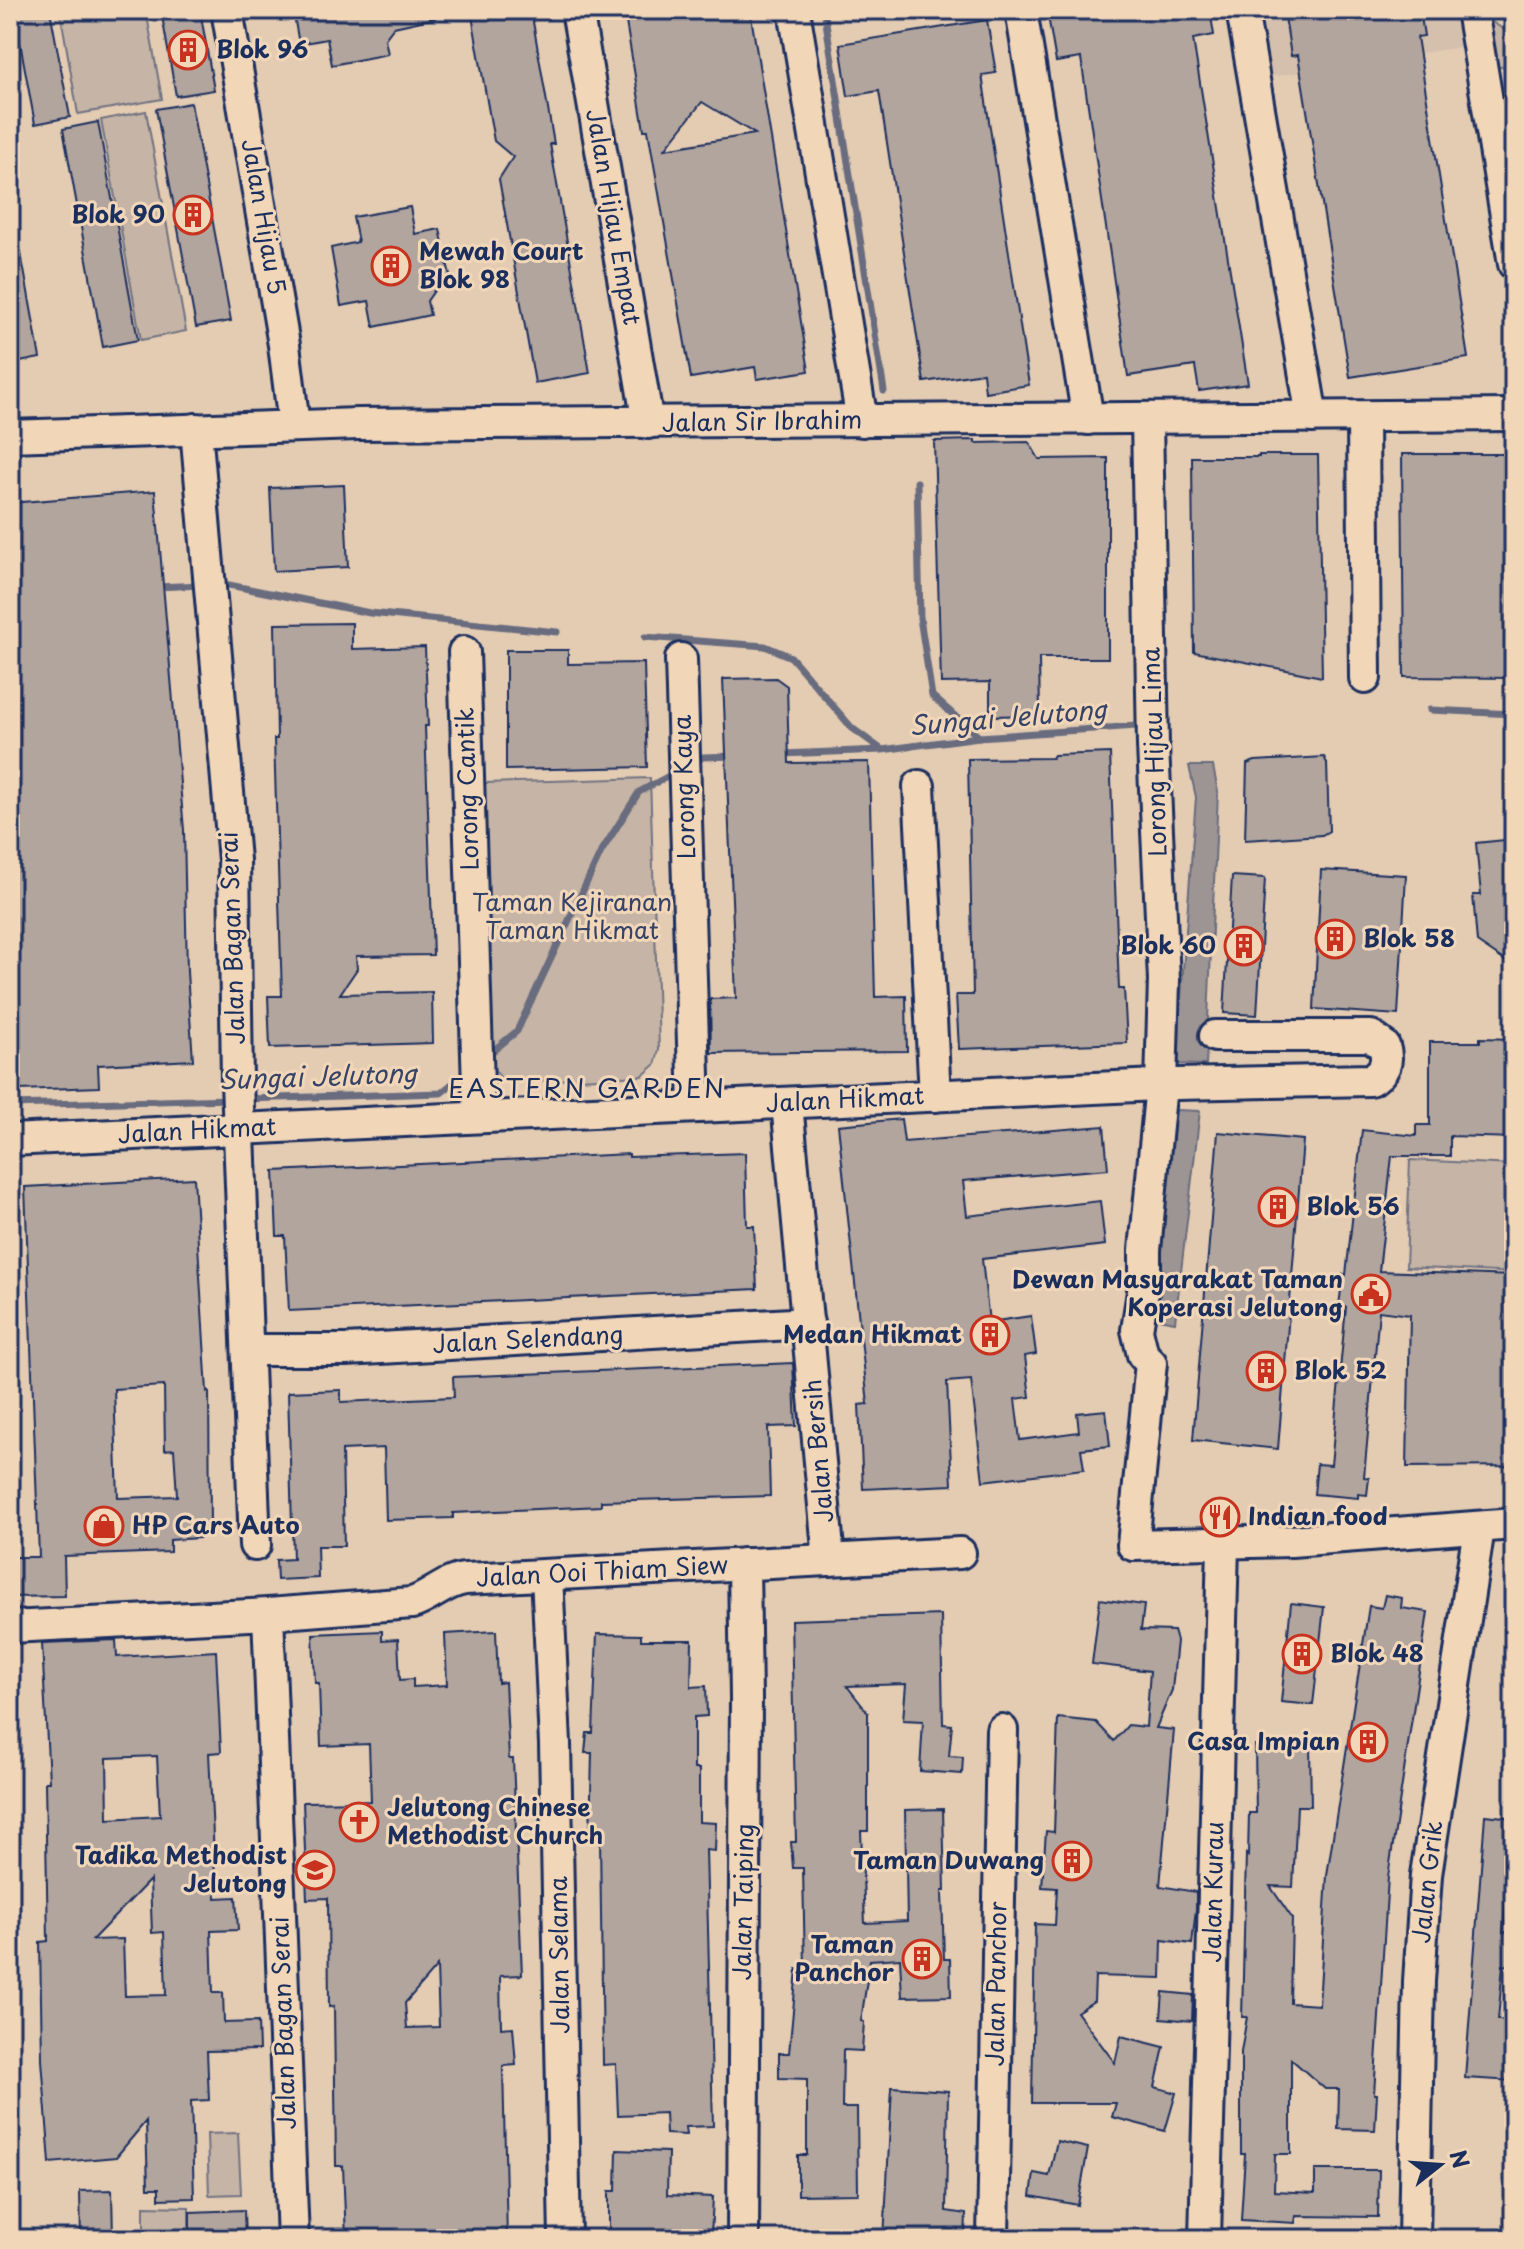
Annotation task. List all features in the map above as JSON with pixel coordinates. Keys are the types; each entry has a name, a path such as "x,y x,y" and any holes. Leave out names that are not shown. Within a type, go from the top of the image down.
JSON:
{"street":[{"name":"Jalan Hijau 5","path":"227,10 284,345 294,425"},
{"name":"Jalan Hijau Empat","path":"577,10 648,423"},
{"path":"794,10 862,421"},
{"path":"1021,10 1088,419"},
{"path":"1242,10 1312,417"},
{"path":"1472,10 1514,264"},
{"name":"Jalan Sir Ibrahim","path":"10,436 294,425 1514,415"},
{"path":"1363,417 1365,678"},
{"name":"Lorong Hijau Lima","path":"1147,419 1153,746 1169,1085 1145,1250 1145,1279 1137,1330 1143,1355 1151,1363 1133,1545 1223,1545"},
{"name":"Jalan Bagan Serai","path":"196,429 234,860 237,1082 255,1545"},
{"name":"Lorong Cantik","path":"464,652 479,1106"},
{"name":"Lorong Kaya","path":"681,659 695,1107"},
{"path":"919,786 935,1096"},
{"name":"Jalan Hikmat","path":"10,1140 479,1106 695,1107 1169,1085 1370,1080 1381,1073 1386,1062 1384,1046 1371,1036 1215,1036"},
{"name":"Jalan Bersih","path":"787,1103 829,1560"},
{"name":"Jalan Selendang","path":"248,1350 346,1350 808,1323"},
{"path":"1223,1545 1514,1524"},
{"name":"Jalan Grik","path":"1414,2239 1419,1981 1426,1875 1479,1528"},
{"name":"Jalan Kurau","path":"1205,2239 1223,1545"},
{"name":"Jalan Ooi Thiam Siew","path":"10,1627 412,1603 456,1580 960,1553"},
{"name":"Jalan Taiping","path":"743,2239 744,1564"},
{"name":"Jalan Selama","path":"547,1575 555,1744 565,2239"},
{"name":"Jalan Bagan Serai","path":"268,1614 293,2239"},
{"name":"Jalan Panchor","path":"993,2239 1002,1730"}],"shaded area":[{"path":"1252,10 1454,10 1461,47 1262,78"},
{"path":"1189,766 1213,766 1218,792 1206,1065 1176,1064 1196,797"},
{"path":"1176,1110 1200,1111 1175,1322 1152,1318"}],"green space":[{"path":"60,10 146,10 162,99 78,114"},
{"path":"1486,18 1514,36 1514,64 1495,68"},
{"path":"146,111 186,331 141,340 101,120"},
{"name":"Taman Kejiranan Taman Hikmat","path":"650,778 659,1050 655,1065 642,1076 513,1082 501,1078 493,1068 484,783"},
{"path":"1410,1160 1514,1165 1514,1273 1406,1267"},
{"path":"238,2133 241,2194 209,2195 207,2134"},
{"path":"144,2206 189,2207 189,2239 144,2239"}],"building":[{"path":"14,10 50,10 70,117 35,124"},
{"name":"Blok 96","path":"161,10 200,10 214,90 176,96"},
{"path":"293,10 434,10 435,18 394,27 385,39 388,54 332,65 327,39 299,44"},
{"path":"471,10 531,10 554,144 550,144 590,373 535,383 499,179 513,157 494,141"},
{"path":"624,10 750,10 809,371 757,379 755,367 691,378 648,130 644,130","holes":["702,102 755,134 665,149"]},
{"path":"1047,10 1210,10 1214,35 1193,39 1248,384 1199,391 1195,366 1128,376 1081,58 1056,62"},
{"path":"1284,10 1420,10 1424,36 1417,37 1468,358 1350,377 1298,55 1291,56"},
{"path":"987,20 996,73 982,75 1029,385 985,392 983,373 924,382 879,91 848,96 840,44"},
{"name":"Blok 90","path":"191,103 231,321 196,327 156,109"},
{"path":"98,122 138,340 103,347 63,129"},
{"name":"Mewah Court Blok 98","path":"410,207 415,234 440,229 452,285 436,288 427,301 430,315 374,327 369,301 341,306 331,248 358,242 353,217"},
{"path":"19,242 40,358 10,364 10,243"},
{"path":"975,440 975,443 1029,442 1039,459 1108,458 1108,658 1039,658 1040,715 990,716 990,682 941,683 934,441"},
{"path":"1402,454 1514,454 1514,678 1404,677"},
{"path":"1318,455 1322,677 1194,652 1192,457"},
{"path":"344,485 348,567 274,571 270,488"},
{"path":"155,491 184,830 187,972 193,1060 98,1065 99,1087 20,1090 10,888 10,857 15,857 10,800 10,503"},
{"path":"352,623 352,649 425,647 433,955 356,956 357,969 340,994 432,992 433,1043 270,1048 268,996 282,996 274,739 277,739 275,624"},
{"path":"506,650 568,650 568,664 644,663 647,767 506,770"},
{"path":"776,678 787,686 789,763 869,762 875,997 906,996 907,1051 711,1053 710,999 736,998 723,679"},
{"path":"1110,753 1119,989 1124,989 1127,1043 959,1049 956,995 973,995 968,759 1052,758 1054,755"},
{"path":"1324,757 1327,763 1329,831 1322,835 1245,840 1247,764"},
{"path":"1514,839 1514,967 1477,942 1473,895 1481,895 1476,843"},
{"name":"Blok 58","path":"1321,870 1406,875 1398,1015 1314,1009"},
{"name":"Blok 60","path":"1232,876 1265,878 1257,1015 1224,1013"},
{"path":"1480,1038 1514,1039 1514,1138 1450,1136 1450,1156 1392,1156 1379,1271 1514,1276 1514,1466 1407,1467 1410,1315 1379,1311 1364,1477 1369,1478 1367,1495 1358,1494 1358,1498 1314,1494 1317,1464 1331,1465 1346,1307 1339,1306 1343,1274 1346,1275 1362,1130 1416,1136 1416,1125 1430,1125 1430,1042 1480,1042"},
{"path":"901,1119 904,1142 1104,1126 1108,1169 963,1181 967,1216 1100,1201 1105,1245 982,1259 989,1322 1031,1316 1036,1354 1025,1356 1030,1397 1015,1399 1020,1440 1079,1432 1077,1413 1106,1410 1110,1446 1081,1449 1084,1469 983,1481 971,1380 947,1382 952,1485 863,1489 859,1405 868,1404 838,1125"},
{"path":"1218,1132 1303,1140 1278,1449 1193,1440"},
{"path":"745,1153 747,1226 754,1226 757,1289 289,1311 285,1236 277,1236 274,1171 629,1154 629,1157"},
{"path":"194,1178 209,1392 210,1526 199,1538 170,1540 170,1552 64,1556 65,1596 10,1597 10,1557 39,1557 25,1187","holes":["164,1386 165,1450 174,1449 177,1496 118,1498 114,1389"]},
{"path":"793,1363 796,1426 768,1427 770,1496 601,1501 601,1506 453,1513 453,1518 386,1520 384,1448 342,1450 344,1546 317,1546 318,1578 277,1580 276,1560 293,1559 288,1392 341,1390 341,1402 454,1397 453,1377"},
{"path":"1385,1595 1402,1598 1401,1608 1428,1612 1388,1877 1374,2094 1377,2094 1375,2130 1338,2129 1339,2089 1325,2089 1291,2059 1291,2154 1275,2154 1274,2191 1315,2193 1315,2170 1379,2170 1378,2217 1296,2216 1295,2223 1241,2220 1245,2154 1241,2154 1241,2052 1247,2017 1242,2017 1246,1854 1248,1856 1249,1813 1256,1813 1255,1745 1310,1745 1311,1806 1297,1806 1293,1887 1270,1886 1292,1918 1290,2003 1319,2005 1327,1875 1369,1606 1382,1608"},
{"path":"1100,1599 1144,1605 1141,1630 1174,1631 1177,1641 1172,1690 1156,1728 1174,1730 1160,1886 1196,1892 1196,1909 1192,1944 1162,1940 1161,1978 1095,1976 1094,2001 1077,2012 1115,2063 1121,2036 1164,2047 1155,2087 1176,2093 1165,2131 1112,2117 1116,2103 1032,2103 1035,1924 1055,1925 1057,1888 1042,1887 1046,1831 1054,1832 1058,1718 1096,1722 1114,1741 1128,1725 1146,1727 1150,1671 1092,1664"},
{"name":"Blok 48","path":"1291,1603 1324,1607 1313,1705 1281,1702"},
{"path":"941,1615 943,1724 952,1725 949,1756 963,1757 962,1774 920,1771 923,1721 903,1720 906,1684 847,1686 868,1713 868,1831 861,1831 865,1923 907,1921 905,1810 943,1809 944,1959 950,1959 951,1996 902,1997 900,1958 870,1960 861,2021 864,2022 862,2051 843,2050 842,2108 857,2108 858,2194 798,2195 798,2155 807,2155 807,2079 779,2078 779,2053 789,2053 797,1969 805,1970 803,1868 793,1868 791,1842 796,1842 791,1620"},
{"path":"382,1631 382,1640 398,1639 400,1680 413,1679 413,1687 447,1685 445,1634 496,1631 498,1683 505,1682 509,1759 513,1759 522,1975 500,1976 501,2028 513,2027 516,2065 503,2066 507,2239 346,2239 343,2166 336,2166 334,2006 329,2007 328,1898 307,1899 303,1802 371,1801 369,1744 321,1746 319,1683 315,1683 313,1634","holes":["437,1966 439,2027 407,2028 405,2003"]},
{"path":"597,1634 641,1635 641,1640 692,1640 691,1687 706,1686 707,1716 694,1717 694,1769 699,1769 699,1822 716,1823 715,1851 706,1850 713,2126 685,2127 686,2135 666,2134 665,2113 618,2115 616,2064 603,2065 600,1838 590,1838 592,1753 585,1753 587,1733 593,1733"},
{"path":"116,1640 117,1657 216,1651 221,1752 209,1753 216,1898 236,1897 238,1930 211,1931 213,1993 223,1993 224,2023 258,2022 259,2050 207,2051 209,2100 191,2101 194,2198 159,2199 159,2188 148,2188 146,2121 116,2157 50,2163 42,2060 40,1942 48,1941 45,1782 49,1782 42,1643","holes":["157,1756 160,1816 108,1819 107,1758","150,1880 152,1933 164,1932 166,1995 125,1996 123,1939 92,1940"]},
{"path":"1485,1815 1514,1818 1514,1870 1509,1870 1503,1932 1514,1933 1514,1966 1503,1965 1498,2020 1506,2021 1505,2038 1510,2056 1514,2056 1514,2081 1465,2078"},
{"path":"1163,1992 1193,1995 1192,2021 1161,2018"},
{"path":"892,2087 948,2091 946,2211 966,2214 965,2239 884,2239"},
{"path":"1057,2141 1088,2148 1078,2205 1031,2196 1034,2173 1049,2176"},
{"path":"617,2150 668,2152 667,2195 713,2197 711,2236 650,2232 650,2239 609,2239 609,2191 616,2191"},
{"path":"112,2190 113,2239 81,2239 80,2191"},
{"path":"244,2210 245,2239 190,2239 190,2212"}],"waterway":[{"path":"824,10 884,391"},
{"path":"917,482 920,618 932,696 979,737"},
{"name":"Sungai Jelutong","path":"156,587 203,585"},
{"name":"Sungai Jelutong","path":"216,585 370,613 557,632"},
{"name":"Sungai Jelutong","path":"645,637 765,646 791,657 852,728 881,749"},
{"name":"Sungai Jelutong","path":"1430,710 1514,714"},
{"name":"Sungai Jelutong","path":"782,754 882,750 979,737 1137,726"},
{"name":"Sungai Jelutong","path":"692,763 703,757 734,756"},
{"name":"Sungai Jelutong","path":"487,1056 517,1031 601,852 639,792 678,771"},
{"name":"Sungai Jelutong","path":"244,1099 441,1093 468,1071"},
{"name":"Sungai Jelutong","path":"10,1105 232,1099"}],"place":[{"name":"Blok 96","path":"188,50"},
{"name":"Blok 90","path":"193,215"},
{"name":"Mewah Court Blok 98","path":"391,266"},
{"name":"Blok 58","path":"1335,939"},
{"name":"Blok 60","path":"1244,946"},
{"name":"Blok 56","path":"1278,1207"},
{"name":"Dewan Masyarakat Taman Koperasi Jelutong","path":"1371,1294"},
{"name":"Medan Hikmat","path":"990,1335"},
{"name":"Blok 52","path":"1266,1371"},
{"name":"Indian food","path":"1220,1517"},
{"name":"HP Cars Auto","path":"104,1526"},
{"name":"Blok 48","path":"1302,1654"},
{"name":"Casa Impian","path":"1368,1742"},
{"name":"Jelutong Chinese Methodist Church","path":"359,1822"},
{"name":"Taman Duwang","path":"1072,1861"},
{"name":"Tadika Methodist Jelutong","path":"315,1870"},
{"name":"Taman Panchor","path":"922,1959"}],"district":[{"name":"EASTERN GARDEN","path":"587,1089"}]}
